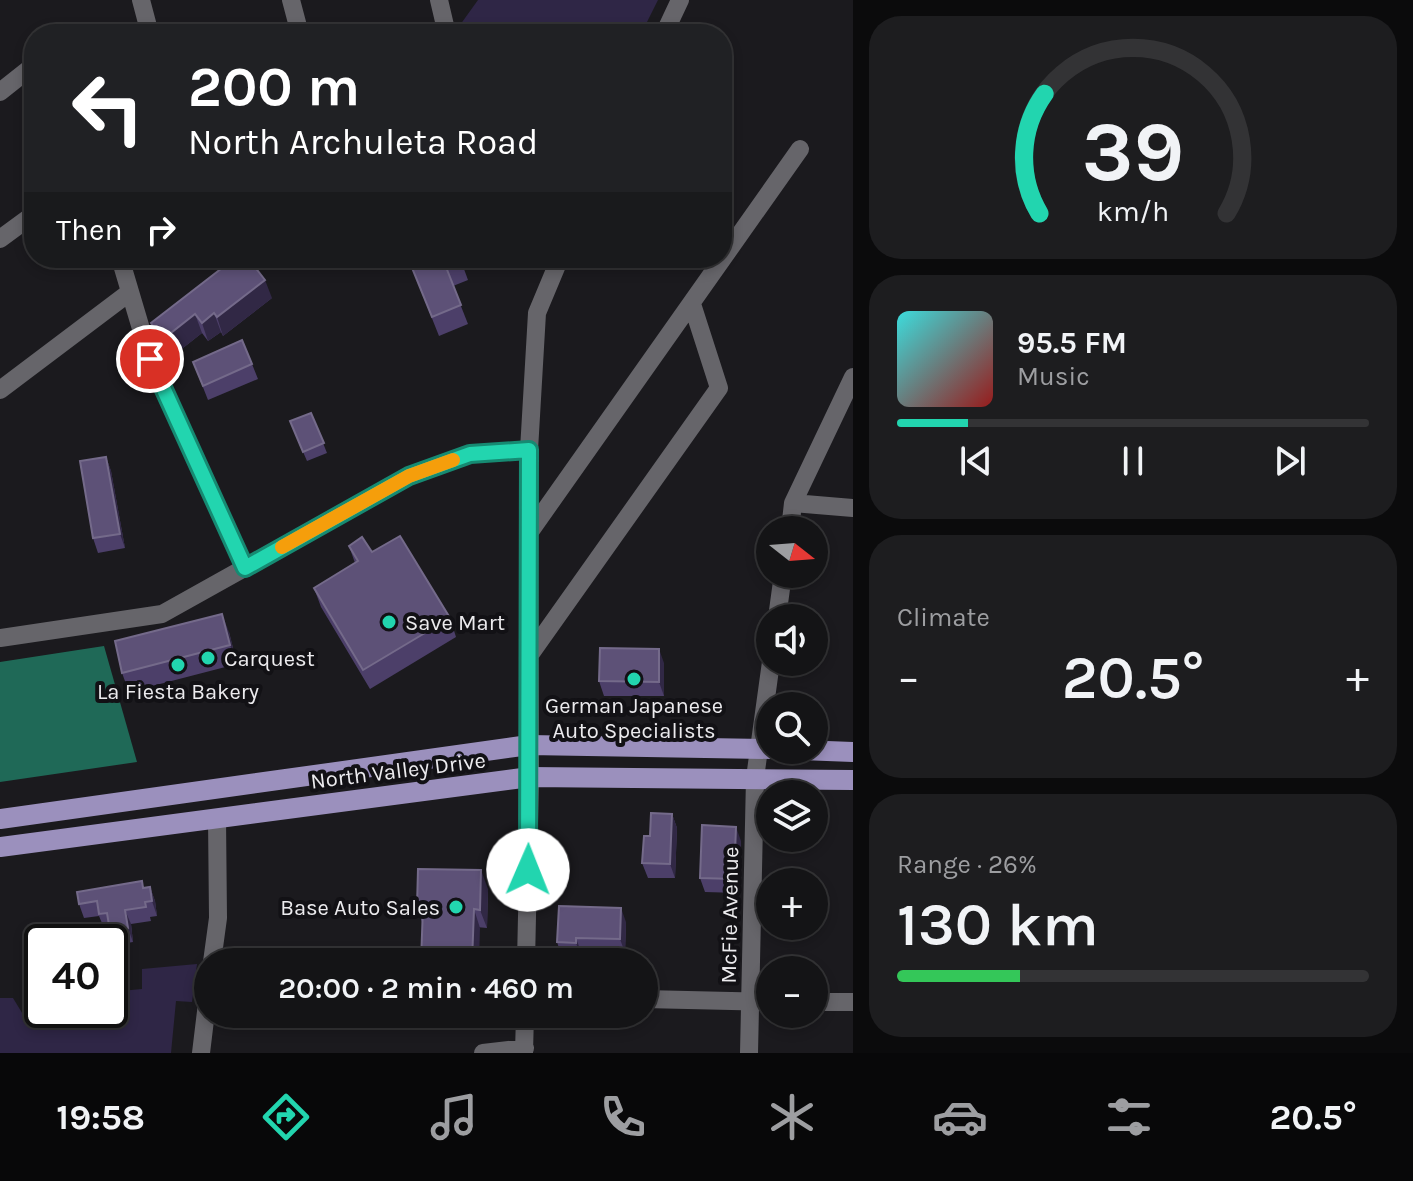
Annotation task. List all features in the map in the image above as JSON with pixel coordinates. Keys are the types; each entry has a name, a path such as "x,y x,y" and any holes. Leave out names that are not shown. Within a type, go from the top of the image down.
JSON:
{"main road":[{"name":"North Valley Drive","path":"0,819 529,745 756,749"},
{"path":"828,751 853,752"},
{"name":"North Valley Drive","path":"0,847 530,777 853,780"}],"street":[{"path":"141,0 147,24"},
{"path":"291,0 297,24"},
{"path":"439,0 445,24"},
{"path":"669,24 680,0"},
{"path":"0,92 24,73"},
{"path":"732,247 800,149"},
{"path":"0,239 24,221"},
{"path":"123,268 150,359 245,568"},
{"path":"526,948 530,777 529,450 537,313 556,268"},
{"path":"529,533 717,268"},
{"path":"0,390 130,292"},
{"path":"528,656 719,388 692,304"},
{"path":"792,516 793,503 853,377"},
{"path":"0,638 162,614 409,476 470,454 529,450"},
{"path":"793,503 853,508"},
{"name":"McFie Avenue","path":"759,764 755,778 760,956"},
{"path":"214,948 218,918 217,818"},
{"path":"658,999 756,1002"},
{"path":"828,1002 853,1002"},
{"name":"McFie Avenue","path":"749,1053 756,1023"},
{"path":"201,1053 204,1028"},
{"path":"483,1053 524,1051 525,1028"}],"shaded area":[{"path":"478,0 658,0 646,24 461,24"},
{"path":"104,646 137,762 0,782 0,662"},
{"path":"194,964 192,1002 176,1001 171,1053 0,1053 0,998 13,998 24,1016 24,1028 128,1028 128,990 142,989 142,969"}],"building":[{"path":"222,268 256,268 265,280 217,317 214,313 202,323 195,314 162,340 151,323"},
{"path":"412,268 446,268 461,305 432,317"},
{"path":"242,340 252,364 203,386 193,362"},
{"path":"311,413 324,443 303,452 290,421"},
{"path":"106,457 120,534 93,538 80,461"},
{"name":"Save Mart","path":"400,536 450,618 363,670 314,588 358,561 349,546 362,537 372,552"},
{"path":"222,614 230,645 122,673 115,641"},
{"path":"600,648 659,649 659,682 599,681"},
{"path":"651,813 672,814 670,864 642,863 644,836 650,836"},
{"path":"702,825 736,827 734,879 700,878"},
{"name":"Base Auto Sales","path":"418,869 481,870 480,910 474,909 473,948 422,948 423,907 417,907"},
{"path":"142,881 143,888 150,887 152,901 145,902 146,907 125,910 127,924 109,924 107,913 99,914 97,901 79,904 77,892"},
{"path":"559,906 621,908 620,939 576,938 576,943 557,942"}],"slow traffic":[{"path":"282,547 409,476 453,460"}],"place":[{"name":"Save Mart","path":"389,622"},
{"name":"Carquest","path":"208,658"},
{"name":"La Fiesta Bakery","path":"178,665"},
{"name":"German Japanese Auto Specialists","path":"634,679"},
{"name":"Base Auto Sales","path":"456,907"}],"route":[{"path":"150,359 245,568 409,476 470,454 529,450 528,870"}]}
